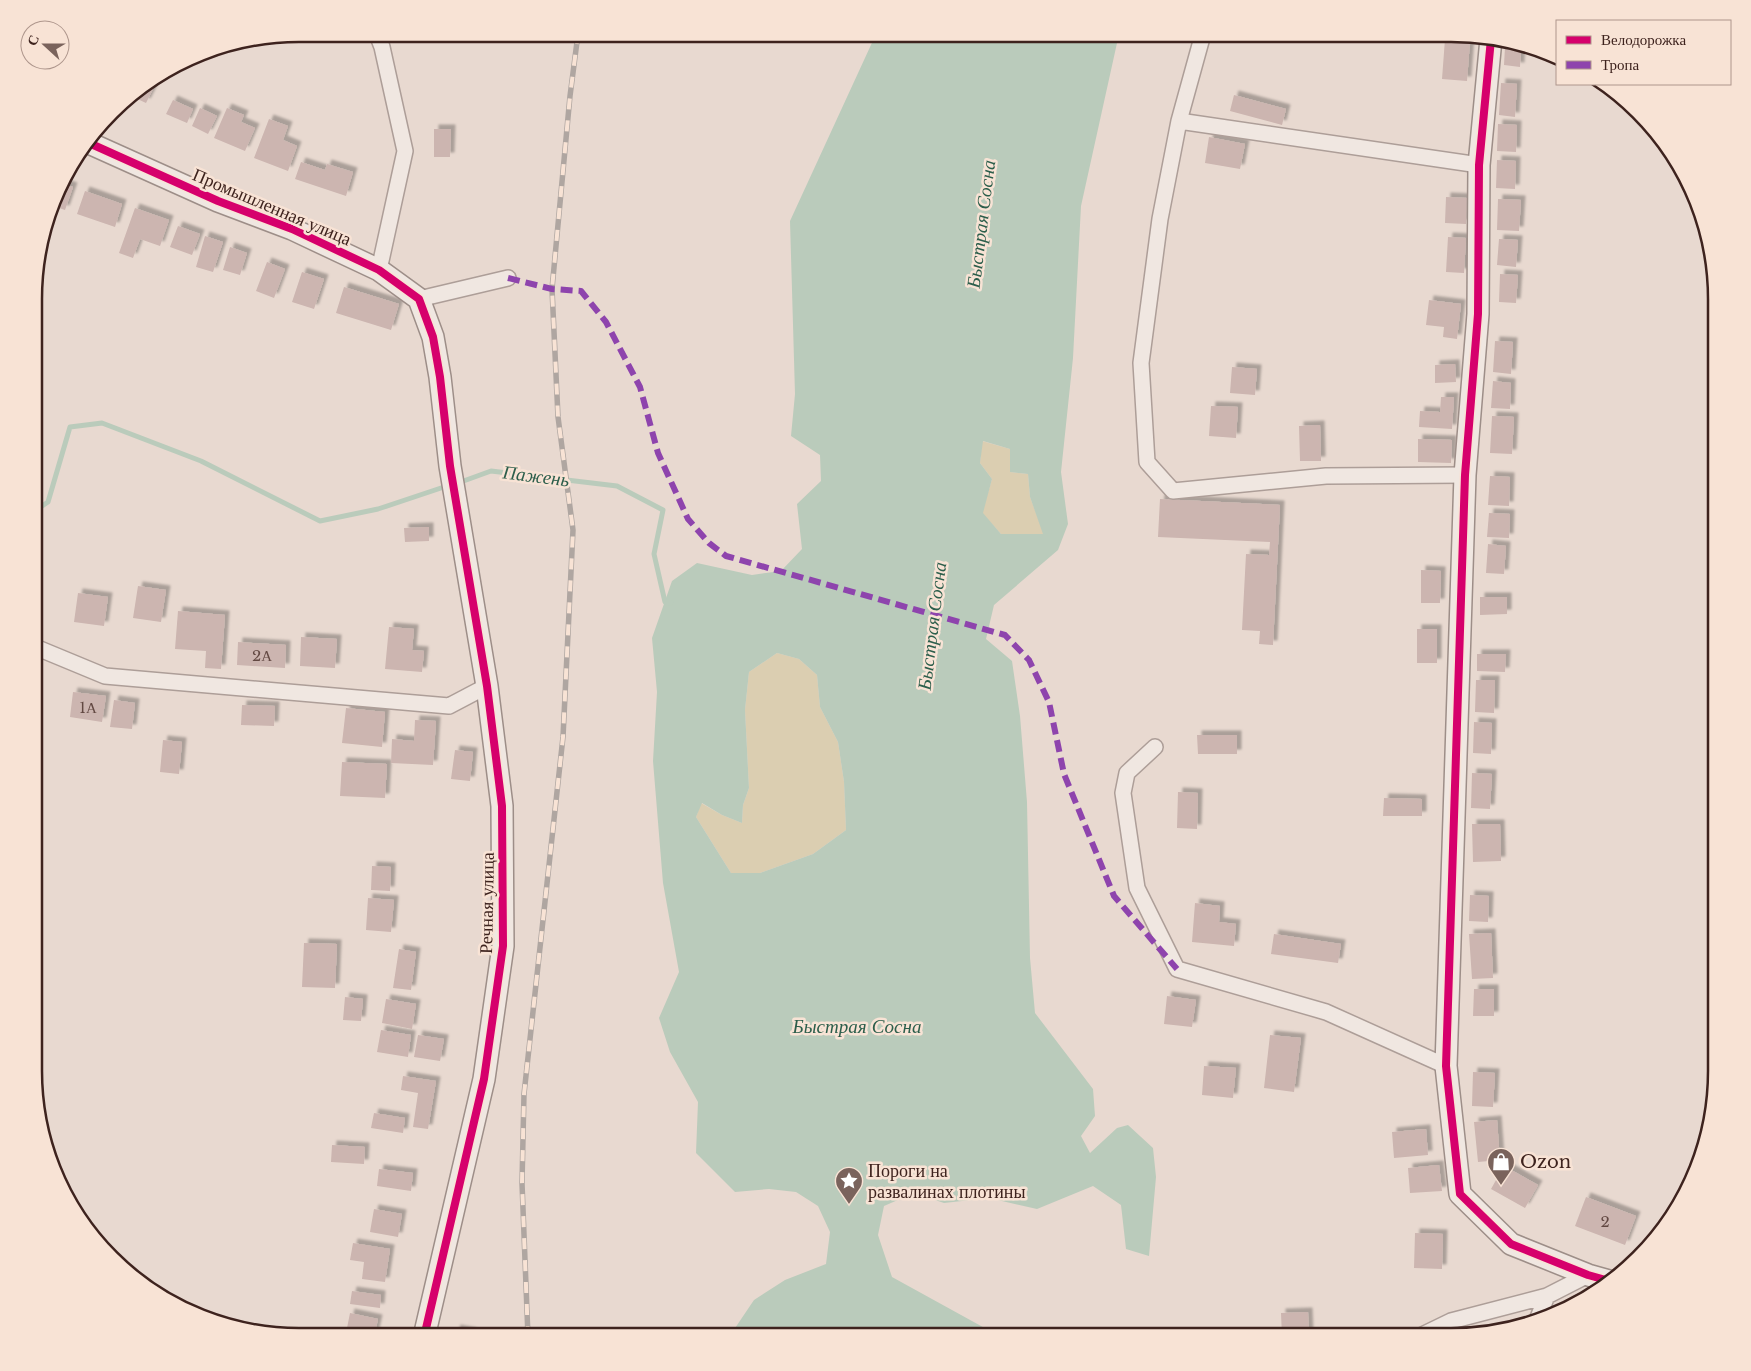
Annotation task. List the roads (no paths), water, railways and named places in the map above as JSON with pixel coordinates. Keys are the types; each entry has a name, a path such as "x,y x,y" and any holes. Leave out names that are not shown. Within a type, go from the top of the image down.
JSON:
{"street":[{"path":"379,270 406,151 380,42"},
{"path":"1201,42 1179,122 1160,219 1141,363 1147,462 1173,491 1326,476 1465,475"},
{"path":"1490,46 1479,165 1478,314 1465,475 1446,1066 1460,1194 1511,1244 1602,1279"},
{"path":"1179,122 1479,165"},
{"name":"Промышленная улица","path":"94,145 218,201 292,229 379,270 419,299"},
{"path":"419,299 508,278"},
{"name":"Речная улица","path":"419,299 433,337 440,377 450,466 487,686 502,806 504,946 484,1079 426,1328"},
{"path":"42,650 105,676 449,706 487,686"},
{"path":"1155,747 1127,772 1123,793 1137,888 1177,969 1326,1012 1446,1066"},
{"path":"1437,1328 1451,1321 1546,1296 1588,1275"},
{"path":"1540,1313 1546,1296"}],"water":[{"name":"Быстрая Сосна","path":"872,42 1117,42 1081,206 1073,358 1061,472 1068,524 1058,550 994,605 986,639 1012,661 1020,716 1027,802 1030,958 1035,1013 1093,1089 1095,1116 1081,1136 1090,1153 1117,1128 1128,1125 1153,1148 1156,1177 1149,1256 1126,1249 1121,1205 1093,1186 1037,1209 989,1198 944,1203 914,1193 884,1206 878,1235 892,1277 985,1328 735,1328 754,1300 785,1280 826,1264 830,1232 818,1206 796,1192 769,1189 735,1192 696,1153 698,1102 670,1052 659,1018 679,972 663,883 653,761 657,692 652,638 672,581 697,563 752,575 781,571 802,549 797,504 821,481 820,455 791,436 795,394 790,221","holes":["983,441 1010,449 1010,472 1028,474 1030,497 1043,534 1001,534 983,513 992,479 980,463","777,653 799,659 817,675 820,707 838,742 844,782 846,830 813,854 760,873 731,873 696,817 702,803 722,815 742,823 743,805 749,788 745,710 749,672"]}],"waterway":[{"name":"Пажень","path":"42,506 48,502 70,427 102,423 201,461 320,521 378,509 447,486"},
{"name":"Пажень","path":"458,483 491,471 617,486 663,510 654,554 665,602 671,603"}],"railway":[{"path":"528,1328 522,1183 524,1094 563,737 573,530 558,417 552,289 570,96 577,42"}],"place":[{"name":"Ozon","path":"1501,1186"},
{"name":"Пороги на развалинах плотины","path":"849,1205"}]}
